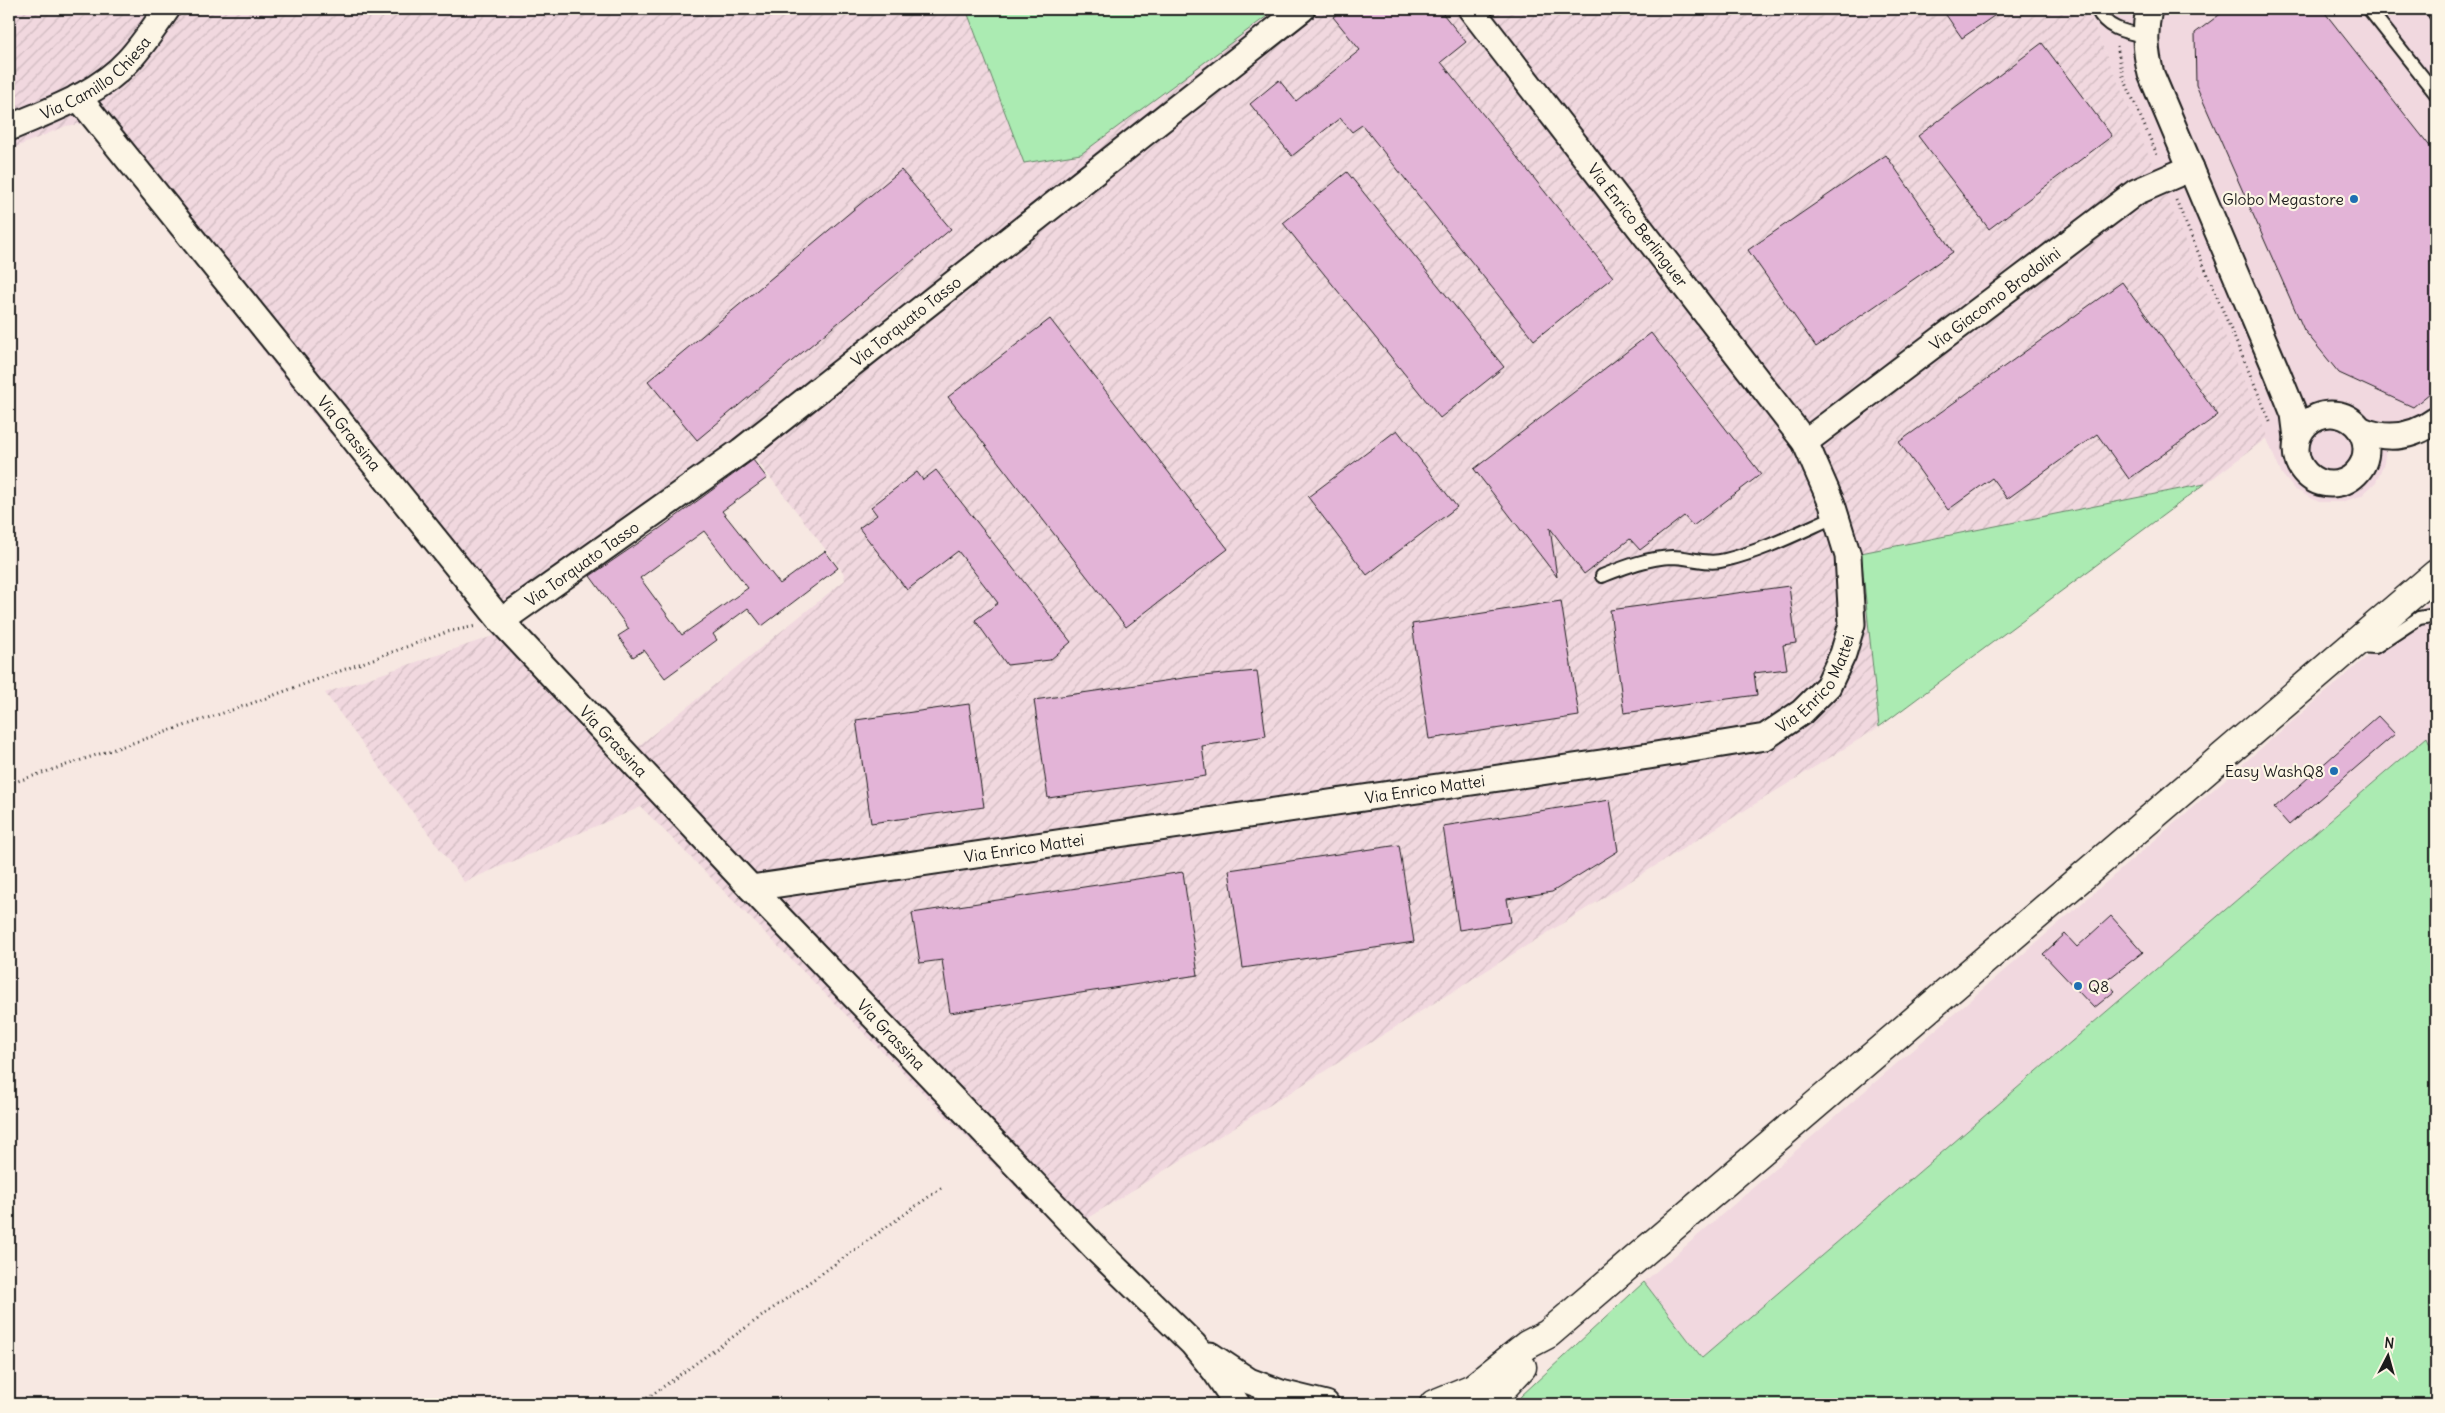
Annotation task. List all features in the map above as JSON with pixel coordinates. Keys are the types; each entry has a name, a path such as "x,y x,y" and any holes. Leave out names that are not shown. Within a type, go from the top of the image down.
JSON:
{"main road":[{"path":"1434,1404 1473,1388 1527,1345 1548,1334 2436,574"},
{"path":"1488,1404 1531,1358 1548,1334"}],"street":[{"name":"Via Camillo Chiesa","path":"9,128 100,85 128,62 167,9"},
{"name":"Via Torquato Tasso","path":"501,620 741,451 1302,9"},
{"name":"Via Enrico Berlinguer","path":"1471,9 1805,442"},
{"path":"2148,9 2145,50 2151,74 2294,414 2298,462 2305,473 2315,480 2326,484 2339,484 2349,480 2364,463 2367,452 2362,430"},
{"name":"Via Grassina","path":"78,97 501,620 751,888 1100,1253 1193,1344 1215,1371 1237,1404"},
{"name":"Via Giacomo Brodolini","path":"1805,442 2136,192 2191,168"},
{"path":"2277,372 2299,399 2318,410 2334,413 2354,422 2362,430 2386,437 2404,436 2417,432 2436,420"},
{"path":"2297,438 2303,427 2312,419 2322,414 2334,413"},
{"name":"Via Enrico Mattei","path":"751,888 1639,758 1765,737 1802,712 1828,686 1843,654 1852,624 1848,556 1836,516 1805,442"},
{"name":"Via Grassina","path":"1193,1344 1249,1381 1281,1393 1326,1404"}],"lane":[{"path":"2097,9 2101,18 2112,27 2145,36"},
{"path":"2369,9 2436,94"},
{"path":"2432,9 2436,15"},
{"path":"1602,576 1638,562 1672,557 1706,562 1724,561 1790,537 1836,516"},
{"path":"2352,646 2375,647 2419,618 2436,615"}],"path":[{"path":"9,784 248,705 447,632 501,620"},
{"path":"638,1404 944,1186"}],"shaded area":[{"path":"9,9 2087,9 2268,437 2205,484 1861,553 1879,727 1062,1234 641,807 464,882 325,693 502,633 616,764 845,580 843,572 749,450 731,444 485,615 300,398 86,123 66,126 9,150"},
{"path":"2087,9 2436,9 2436,430 2386,447 2384,463 2376,482 2361,496 2341,502 2319,502 2294,489 2281,473"},
{"path":"2436,597 2436,758 2427,737 1702,1358 1644,1282"}],"green space":[{"path":"966,9 1256,9 1267,16 1081,154 1024,163"},
{"path":"2205,484 1879,727 1861,553"},
{"path":"2427,737 2436,758 2436,1404 1516,1404 1521,1396 1644,1282 1702,1358"}],"building":[{"path":"1343,9 1439,9 1466,42 1441,62 1613,277 1534,340 1362,125 1352,132 1340,118 1292,156 1250,104 1279,80 1296,101 1360,50 1333,17"},
{"path":"1942,9 2004,9 1962,38"},
{"path":"2227,9 2322,9 2436,154 2436,388 2413,407 2339,373 2304,330 2196,85 2195,33"},
{"path":"2042,43 2112,136 1989,229 1918,136"},
{"path":"1886,155 1953,252 1816,347 1748,250"},
{"path":"901,170 951,229 697,440 648,381"},
{"path":"1347,172 1504,367 1440,418 1283,223"},
{"path":"2122,282 2218,415 2129,479 2097,434 2007,499 1992,478 1948,510 1899,442"},
{"path":"1050,319 1228,549 1126,627 948,397"},
{"path":"1651,333 1761,474 1693,526 1684,516 1640,550 1630,539 1584,574 1550,528 1557,577 1474,469"},
{"path":"1397,430 1457,507 1367,575 1308,497"},
{"path":"753,460 767,478 722,511 780,584 825,551 838,568 762,626 748,608 713,634 717,640 665,678 644,650 633,657 618,636 629,629 590,576 659,529","holes":["704,531 748,588 682,635 640,578"]},
{"path":"936,470 1071,642 1050,660 1007,665 975,620 998,603 958,551 907,590 859,528 877,515 871,507 917,472 923,480"},
{"path":"1789,586 1796,643 1783,645 1787,669 1754,673 1757,695 1624,713 1610,610"},
{"path":"1561,601 1579,716 1429,739 1412,624"},
{"path":"1257,671 1266,736 1202,746 1206,776 1048,798 1034,700 1191,677"},
{"path":"969,704 984,807 871,823 856,720"},
{"name":"Easy WashQ8","path":"2378,716 2395,734 2289,825 2274,808"},
{"path":"1610,800 1618,851 1552,892 1507,899 1511,922 1459,930 1443,826"},
{"path":"1399,845 1414,942 1243,968 1229,870"},
{"path":"1183,872 1198,975 950,1013 942,960 920,963 912,913"},
{"path":"2111,916 2143,952 2106,981 2115,991 2094,1008 2043,954 2065,934 2077,947"}],"place":[{"name":"Globo Megastore","path":"2354,199"},
{"name":"Easy WashQ8","path":"2334,771"},
{"name":"Q8","path":"2078,986"}]}
